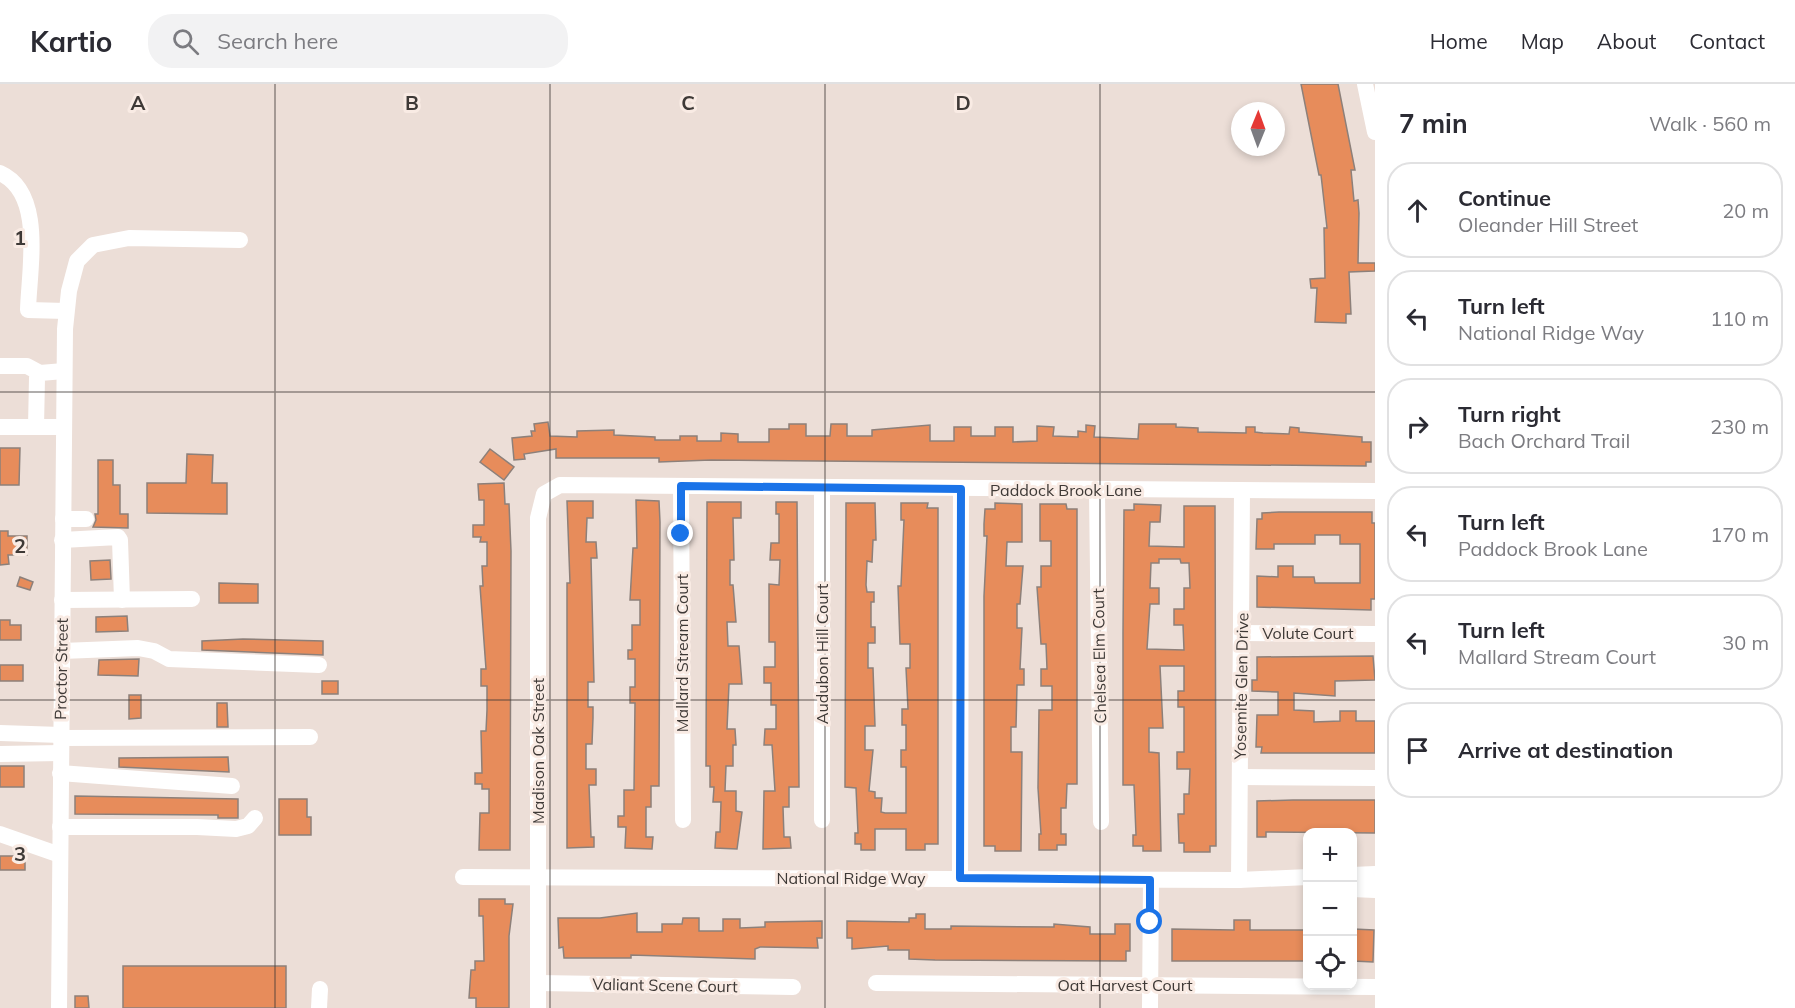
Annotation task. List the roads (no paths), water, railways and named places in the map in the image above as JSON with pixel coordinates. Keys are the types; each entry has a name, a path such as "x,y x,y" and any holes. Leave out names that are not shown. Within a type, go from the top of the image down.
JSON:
{"street":[{"path":"1365,84 1375,132"},
{"path":"0,173 10,178 19,189 30,210 28,309 66,311"},
{"name":"Proctor Street","path":"59,1008 64,329 77,261 93,245 129,238 240,240"},
{"path":"0,366 27,366 40,374 64,371"},
{"path":"36,427 37,378 40,374"},
{"path":"0,427 64,427"},
{"name":"Paddock Brook Lane","path":"544,494 560,485 1375,491"},
{"name":"Mallard Stream Court","path":"681,486 683,820"},
{"name":"Audubon Hill Court","path":"822,488 822,820"},
{"path":"960,878 961,489"},
{"name":"Chelsea Elm Court","path":"1097,490 1101,822"},
{"name":"Yosemite Glen Drive","path":"1239,880 1242,491"},
{"name":"Madison Oak Street","path":"538,1008 538,518 544,494"},
{"path":"63,519 86,519"},
{"path":"63,540 118,537 120,540 122,600"},
{"path":"62,600 192,599"},
{"name":"Volute Court","path":"1242,633 1375,634"},
{"path":"62,651 138,648 154,651 170,659 319,665"},
{"path":"0,733 61,742"},
{"path":"0,753 61,742 310,737"},
{"path":"60,773 232,786"},
{"path":"1240,777 1375,778"},
{"path":"60,827 197,826 236,830 248,826 255,818"},
{"path":"0,834 60,855"},
{"path":"1357,875 1375,874"},
{"name":"National Ridge Way","path":"463,877 1150,880 1303,877"},
{"path":"1150,880 1150,1008"},
{"name":"National Ridge Way","path":"1239,880 1303,885"},
{"path":"1357,889 1375,890"},
{"name":"Valiant Scene Court","path":"538,983 793,987"},
{"name":"Oat Harvest Court","path":"876,983 1375,987"},
{"path":"320,989 320,1008"}]}
